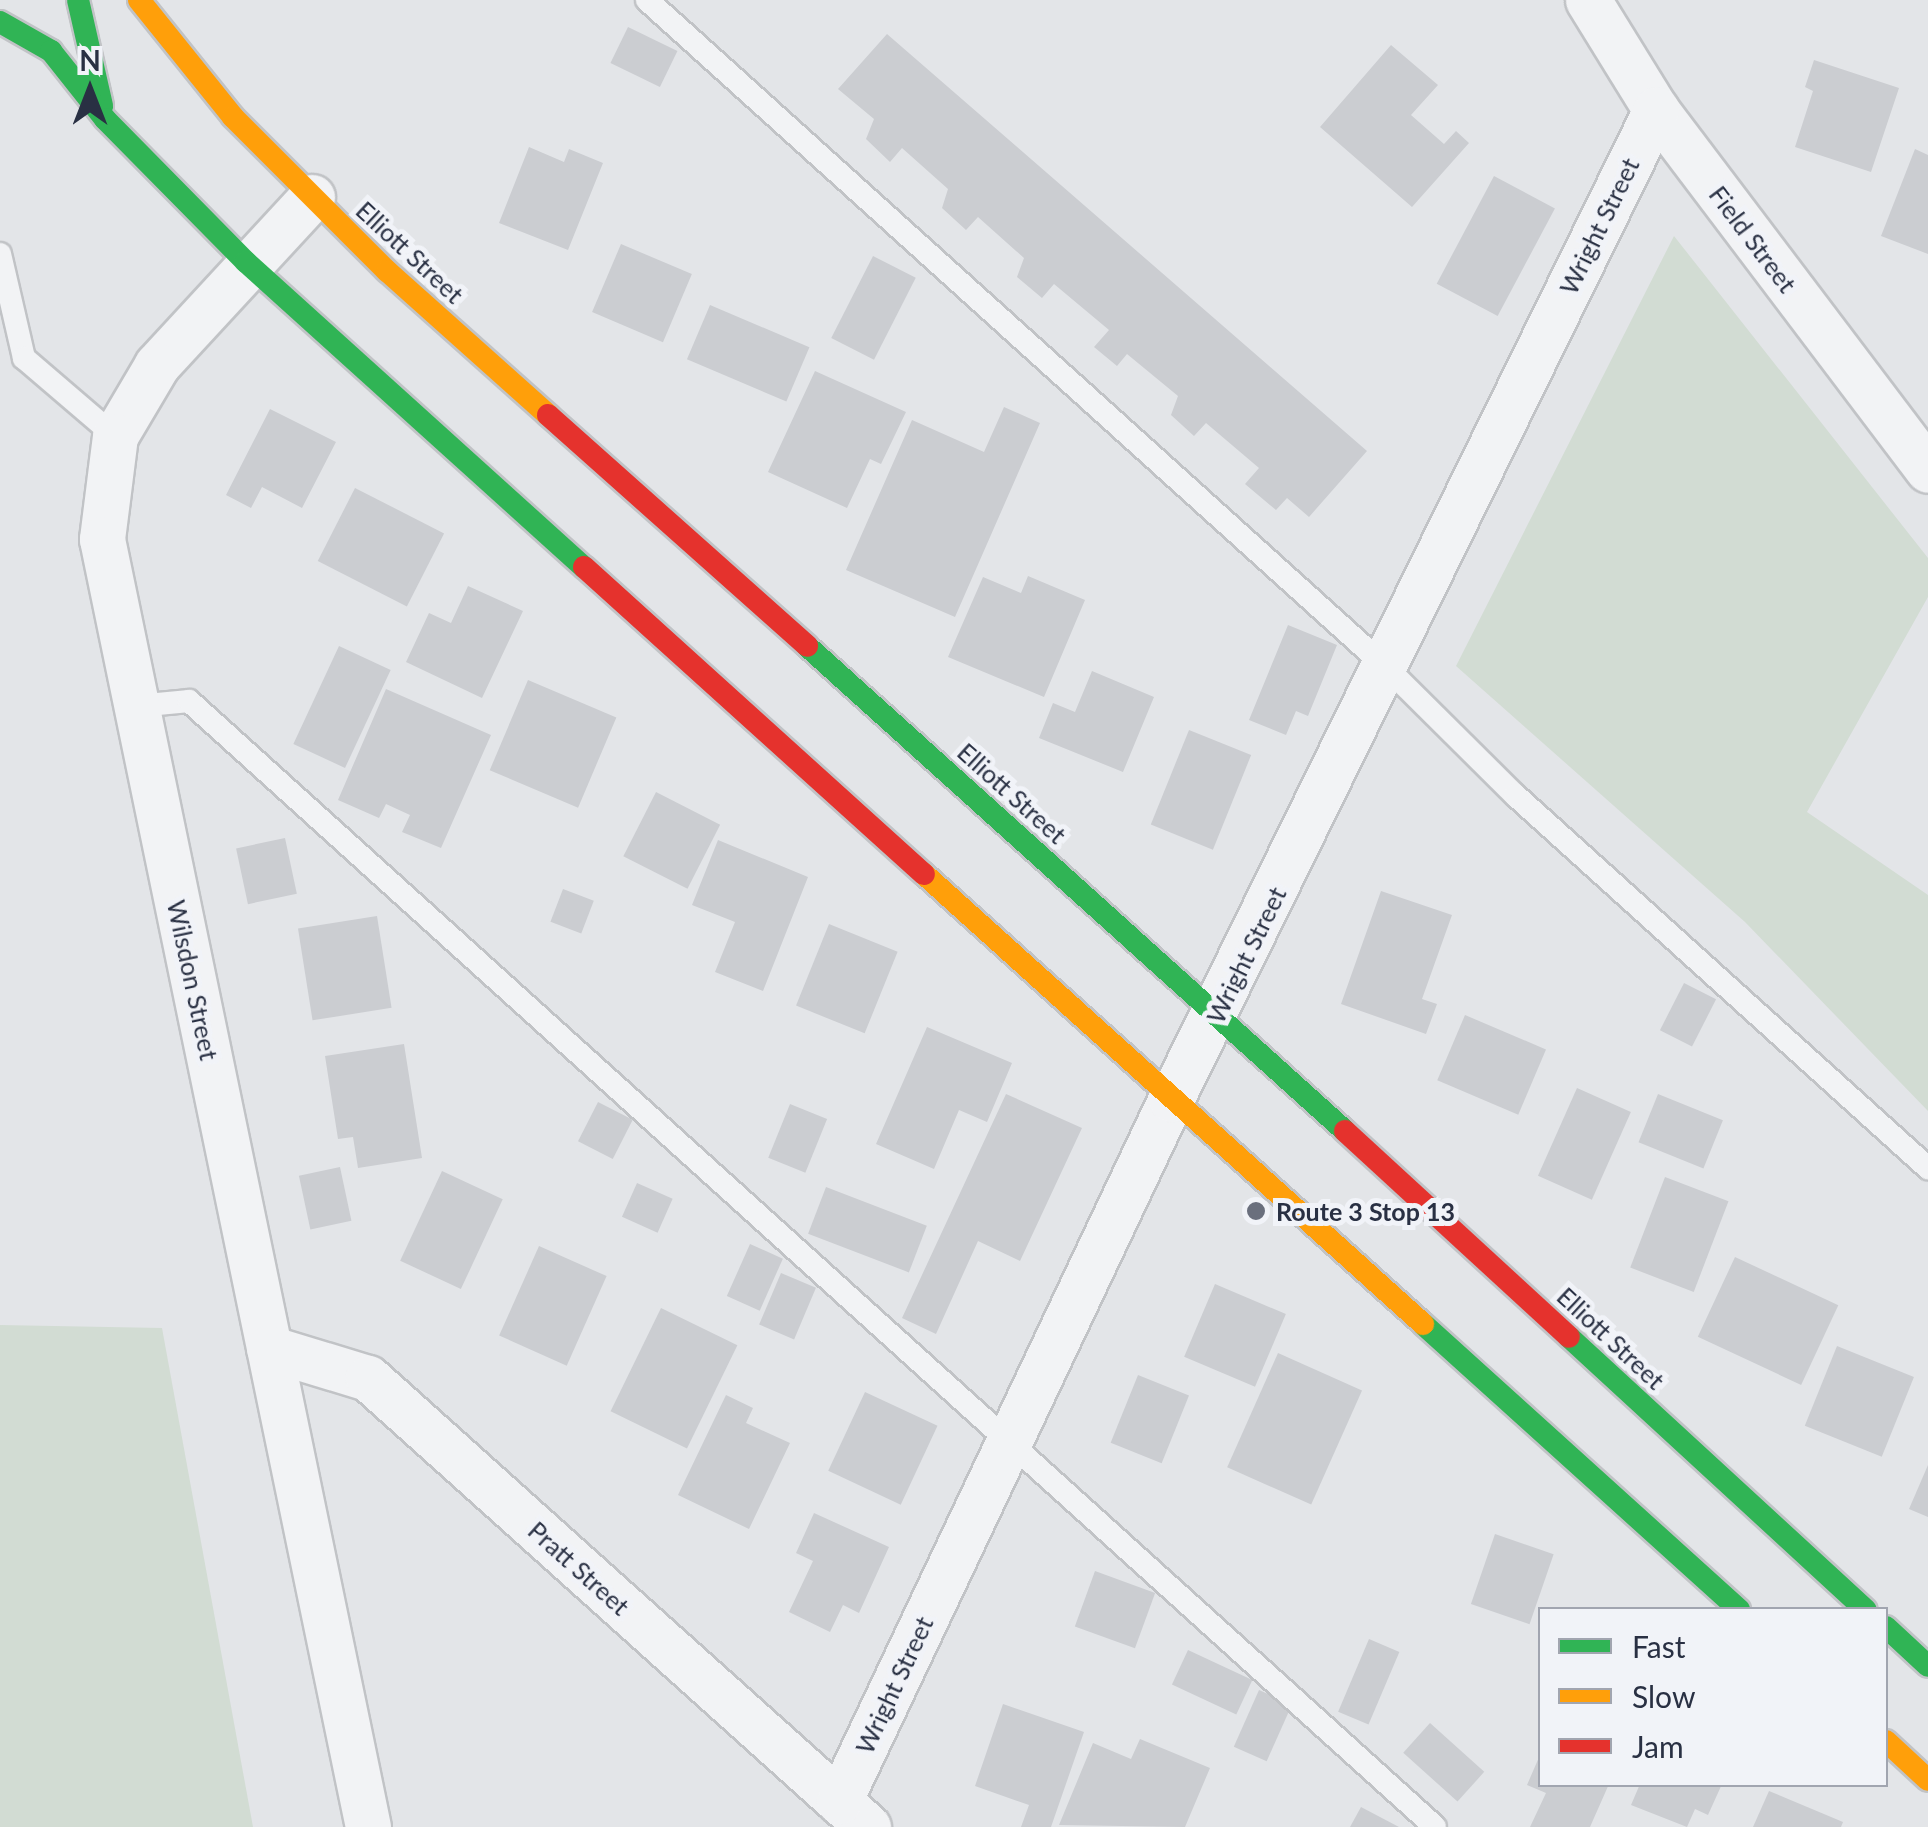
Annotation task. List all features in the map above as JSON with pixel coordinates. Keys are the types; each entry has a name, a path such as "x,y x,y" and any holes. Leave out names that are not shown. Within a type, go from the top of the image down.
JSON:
{"street":[{"path":"78,0 104,119"},
{"name":"Elliott Street","path":"140,0 233,117 402,284 1218,1014 1863,1607"},
{"name":"Field Street","path":"1588,0 1656,110 1928,470"},
{"path":"171,37 183,12"},
{"path":"0,22 51,50 104,119 246,262 1736,1607"},
{"name":"Wright Street","path":"854,1814 1009,1442 1171,1099 1218,1014 1656,110"},
{"name":"Wilsdon Street","path":"312,197 246,262 157,365 115,436 102,539 368,1827"},
{"name":"Pratt Street","path":"269,1348 368,1378 854,1814"},
{"path":"1888,1629 1928,1666"},
{"path":"1888,1744 1928,1780"}],"lane":[{"path":"647,0 1386,667 1515,795 1928,1168"},
{"path":"0,254 12,358 115,436"},
{"path":"137,706 189,701 1435,1827"}],"shaded area":[{"path":"1674,236 1928,558 1928,597 1807,812 1928,895 1928,1111 1745,922 1456,666"},
{"path":"0,1325 162,1328 253,1827 0,1827"}],"building":[{"path":"628,27 677,51 660,87 610,63"},
{"path":"887,34 1367,451 1309,517 1287,498 1276,510 1245,484 1259,468 1206,423 1194,436 1171,415 1178,396 1127,354 1117,366 1094,347 1109,330 1054,284 1042,298 1017,277 1024,258 978,217 966,230 942,208 948,189 902,148 890,162 866,139 874,119 838,89"},
{"path":"1391,45 1438,85 1411,115 1444,144 1456,131 1469,143 1412,207 1320,127"},
{"path":"1814,60 1899,88 1871,172 1795,147 1813,91 1805,87"},
{"path":"529,147 564,162 569,149 603,163 568,250 499,223"},
{"path":"1915,149 1928,155 1928,254 1881,236"},
{"path":"1494,176 1555,208 1498,316 1437,284"},
{"path":"621,244 692,274 663,342 592,312"},
{"path":"873,256 916,278 874,360 831,338"},
{"path":"710,305 809,347 786,402 687,359"},
{"path":"815,371 906,412 881,464 870,459 847,508 768,472"},
{"path":"1004,407 1040,423 955,617 846,570 912,420 984,452"},
{"path":"270,409 336,442 302,508 262,487 251,508 226,495"},
{"path":"355,488 444,533 407,606 318,561"},
{"path":"1028,576 1085,600 1044,697 948,657 983,577 1021,593"},
{"path":"468,586 523,611 482,698 406,662 429,613 451,623"},
{"path":"1288,625 1337,645 1308,716 1296,711 1286,735 1249,720"},
{"path":"339,646 391,670 345,768 293,744"},
{"path":"1092,671 1154,697 1123,772 1039,738 1053,703 1075,712"},
{"path":"528,680 616,718 578,808 490,770"},
{"path":"386,689 491,735 441,848 402,832 410,815 386,804 379,818 338,800"},
{"path":"1189,730 1251,755 1213,850 1151,825"},
{"path":"656,792 720,825 687,889 623,856"},
{"path":"285,838 297,894 248,904 236,848"},
{"path":"718,840 808,877 763,991 715,972 735,922 692,905"},
{"path":"563,889 594,901 581,934 550,922"},
{"path":"1381,891 1452,915 1422,999 1437,1004 1426,1034 1341,1004"},
{"path":"377,916 392,1008 313,1020 298,929"},
{"path":"829,924 898,952 865,1033 796,1006"},
{"path":"1684,983 1716,999 1692,1047 1660,1030"},
{"path":"1465,1015 1546,1049 1518,1115 1437,1080"},
{"path":"927,1027 1012,1063 987,1122 959,1110 934,1169 876,1144"},
{"path":"404,1044 422,1158 358,1168 353,1137 338,1139 325,1056"},
{"path":"1577,1088 1631,1112 1592,1200 1538,1176"},
{"path":"1006,1094 1082,1128 1020,1261 978,1241 936,1334 902,1318"},
{"path":"1658,1094 1723,1120 1703,1168 1639,1142"},
{"path":"598,1102 633,1120 613,1159 578,1141"},
{"path":"790,1104 827,1119 805,1173 768,1158"},
{"path":"340,1167 351,1221 310,1230 299,1176"},
{"path":"442,1171 503,1199 461,1289 400,1261"},
{"path":"1665,1177 1728,1201 1694,1292 1630,1268"},
{"path":"637,1183 673,1199 658,1233 622,1217"},
{"path":"826,1187 927,1226 909,1272 808,1234"},
{"path":"750,1244 783,1259 760,1311 727,1296"},
{"path":"539,1246 607,1276 567,1366 499,1336"},
{"path":"1735,1257 1838,1305 1801,1385 1698,1337"},
{"path":"781,1273 816,1288 794,1339 759,1325"},
{"path":"1215,1284 1286,1314 1255,1387 1184,1357"},
{"path":"661,1308 737,1345 687,1449 611,1411"},
{"path":"1837,1346 1914,1377 1882,1457 1805,1426"},
{"path":"1278,1353 1362,1390 1311,1505 1227,1467"},
{"path":"1138,1375 1189,1396 1162,1463 1111,1443"},
{"path":"865,1392 938,1426 901,1505 828,1471"},
{"path":"726,1395 753,1408 746,1423 790,1443 749,1529 678,1495"},
{"path":"1928,1465 1928,1517 1909,1509"},
{"path":"814,1513 889,1547 859,1613 843,1605 830,1632 789,1612 813,1561 796,1553"},
{"path":"1495,1534 1554,1554 1530,1624 1471,1604"},
{"path":"1095,1571 1155,1593 1135,1648 1075,1626"},
{"path":"1369,1639 1399,1652 1369,1725 1338,1712"},
{"path":"1188,1650 1252,1680 1236,1714 1172,1684"},
{"path":"1259,1690 1292,1705 1267,1761 1234,1747"},
{"path":"1003,1704 1084,1732 1051,1827 1021,1827 1029,1805 975,1786"},
{"path":"1430,1723 1484,1772 1457,1802 1403,1753"},
{"path":"1140,1739 1210,1768 1185,1827 1059,1825 1093,1743 1131,1759"},
{"path":"1538,1760 1538,1787 1608,1787 1590,1827 1530,1827 1546,1793 1527,1785"},
{"path":"1639,1787 1721,1787 1708,1815 1695,1809 1687,1827 1631,1805"},
{"path":"1769,1791 1843,1822 1841,1827 1753,1827"},
{"path":"1361,1807 1399,1827 1350,1827"}],"traffic: fast":[{"path":"78,0 102,106"},
{"path":"0,22 51,51 105,119 246,262 584,567"},
{"path":"807,646 1345,1131"},
{"path":"1423,1324 1736,1607"},
{"path":"1569,1337 1863,1607"},
{"path":"1888,1629 1928,1666"}],"traffic: slow":[{"path":"139,0 233,117 387,271 548,415"},
{"path":"924,874 1423,1324"},
{"path":"1888,1743 1928,1780"}],"traffic: jam":[{"path":"548,415 807,646"},
{"path":"584,567 924,874"},
{"path":"1345,1131 1569,1337"}],"place":[{"name":"Route 3 Stop 13","path":"1256,1211"}]}
